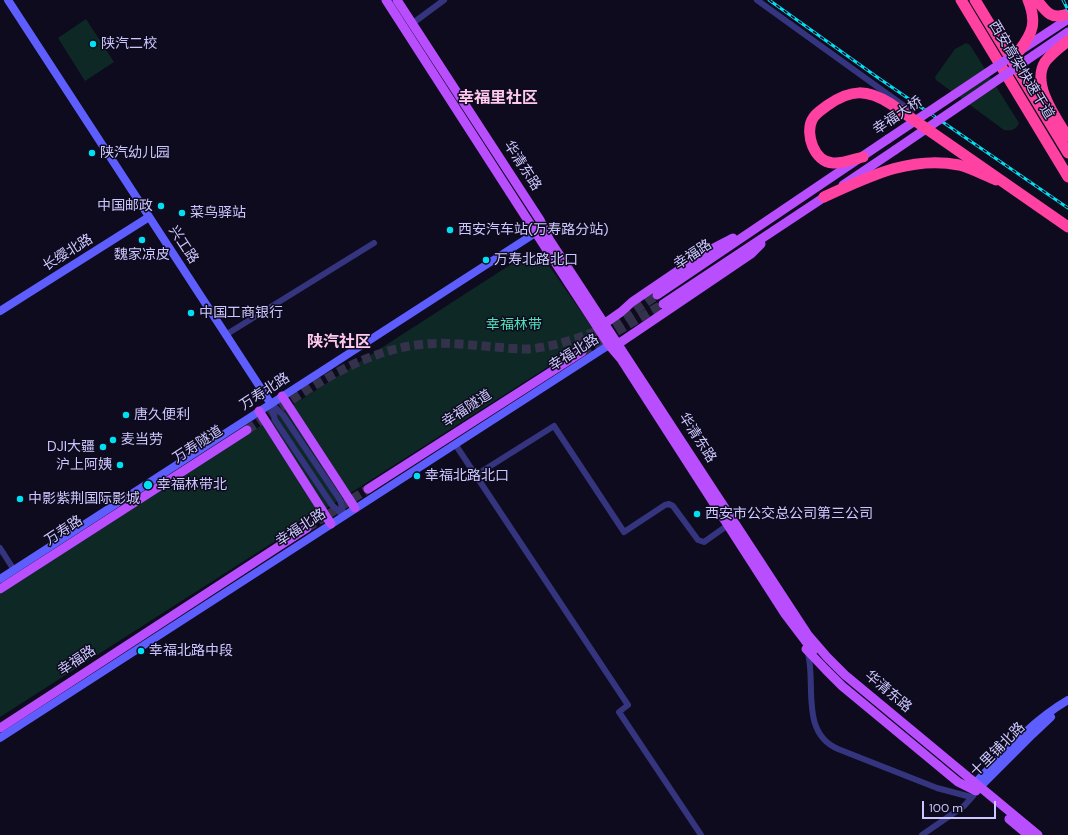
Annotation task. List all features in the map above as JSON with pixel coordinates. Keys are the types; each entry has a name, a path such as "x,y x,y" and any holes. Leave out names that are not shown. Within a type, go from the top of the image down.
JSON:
{"highway":[{"name":"西安高架快速干道","path":"961,0 1068,177"},
{"name":"西安高架快速干道","path":"975,0 1068,153"},
{"path":"980,0 999,39"},
{"path":"1019,51 1028,40 1033,28 1032,15 1028,0"},
{"path":"1037,0 1051,15 1060,16 1068,14"},
{"path":"1068,41 1045,63 1042,72 1042,85 1046,100 1068,139"},
{"path":"863,157 830,163 817,155 810,137 810,126 814,117 833,102 847,95 864,93 872,94 891,104 1068,227"},
{"path":"824,197 877,174 920,163 960,166 1013,188"}],"main road":[{"name":"兴工路","path":"8,0 271,404"},
{"name":"华清东路","path":"386,0 540,230 550,239 601,325 743,535 808,636 836,666 961,771 976,789 1039,835"},
{"name":"华清东路","path":"396,0 413,23 540,230"},
{"name":"幸福大桥","path":"744,238 1068,19"},
{"name":"幸福大桥","path":"751,250 776,229 1068,32"},
{"path":"601,325 704,253 723,244 777,209 810,192"},
{"name":"长缨北路","path":"0,311 149,217"},
{"name":"万寿北路","path":"0,579 540,230"},
{"name":"幸福路","path":"657,295 744,238"},
{"path":"614,345 751,250"},
{"name":"幸福路","path":"663,304 751,250"},
{"name":"华清东路","path":"614,345 620,359 795,629 826,665 847,684 976,789 1028,835"},
{"name":"幸福北路","path":"0,738 355,508 614,345"},
{"name":"幸福隧道","path":"368,489 582,352"},
{"path":"282,396 355,508"},
{"path":"259,411 331,524"},
{"name":"万寿隧道","path":"144,496 247,430"},
{"name":"万寿路","path":"0,589 144,496"},
{"name":"幸福路","path":"0,728 307,528"},
{"path":"42,562 60,540"},
{"path":"770,592 789,626 807,649 842,686 958,782 976,789"},
{"path":"128,645 150,641"},
{"name":"十里铺北路","path":"976,789 1037,722 1068,700"},
{"name":"十里铺北路","path":"976,789 1039,728 1068,706"}],"street":[{"path":"413,23 444,0"},
{"path":"757,0 965,151"},
{"path":"226,334 374,243"},
{"name":"兴工路","path":"271,404 275,420 332,505 344,516"},
{"name":"兴工路","path":"271,404 283,415 340,500 344,516"},
{"path":"476,475 554,426 624,532 665,505 669,504 673,506 701,542 704,542 728,525"},
{"path":"455,444 628,705 619,712 701,835"},
{"path":"0,548 14,570"},
{"path":"807,649 811,668 812,714 818,730 828,744 937,788 976,789"},
{"path":"922,835 964,806 976,789"}],"green space":[{"path":"86,19 114,62 85,81 58,38"},
{"path":"966,43 970,45 1019,123 1013,130 1004,130 936,80 935,77 955,49"},
{"name":"幸福林带","path":"530,252 541,254 594,330 590,340 0,717 0,594"}],"tunnel":[{"path":"247,430 327,378 370,357 392,350 416,345 443,343 524,349 546,347 605,328 625,317 657,295"},
{"path":"582,352 663,304"},
{"path":"307,528 368,489"}],"railway":[{"path":"769,0 877,77 1068,208"},
{"path":"1063,0 1068,10"}],"place":[{"name":"陕汽二校","path":"93,44"},
{"name":"陕汽幼儿园","path":"92,153"},
{"name":"中国邮政","path":"161,206"},
{"name":"菜鸟驿站","path":"182,213"},
{"name":"西安汽车站(万寿路分站)","path":"450,230"},
{"name":"魏家凉皮","path":"142,240"},
{"name":"万寿北路北口","path":"486,260"},
{"name":"中国工商银行","path":"191,313"},
{"name":"唐久便利","path":"126,415"},
{"name":"麦当劳","path":"113,440"},
{"name":"DJI大疆","path":"103,447"},
{"name":"沪上阿姨","path":"120,465"},
{"name":"幸福北路北口","path":"417,476"},
{"name":"幸福林带北","path":"148,485"},
{"name":"中影紫荆国际影城","path":"20,499"},
{"name":"西安市公交总公司第三公司","path":"697,514"},
{"name":"幸福北路中段","path":"141,651"}],"district":[{"name":"幸福里社区","path":"498,99"},
{"name":"陕汽社区","path":"339,343"}]}
